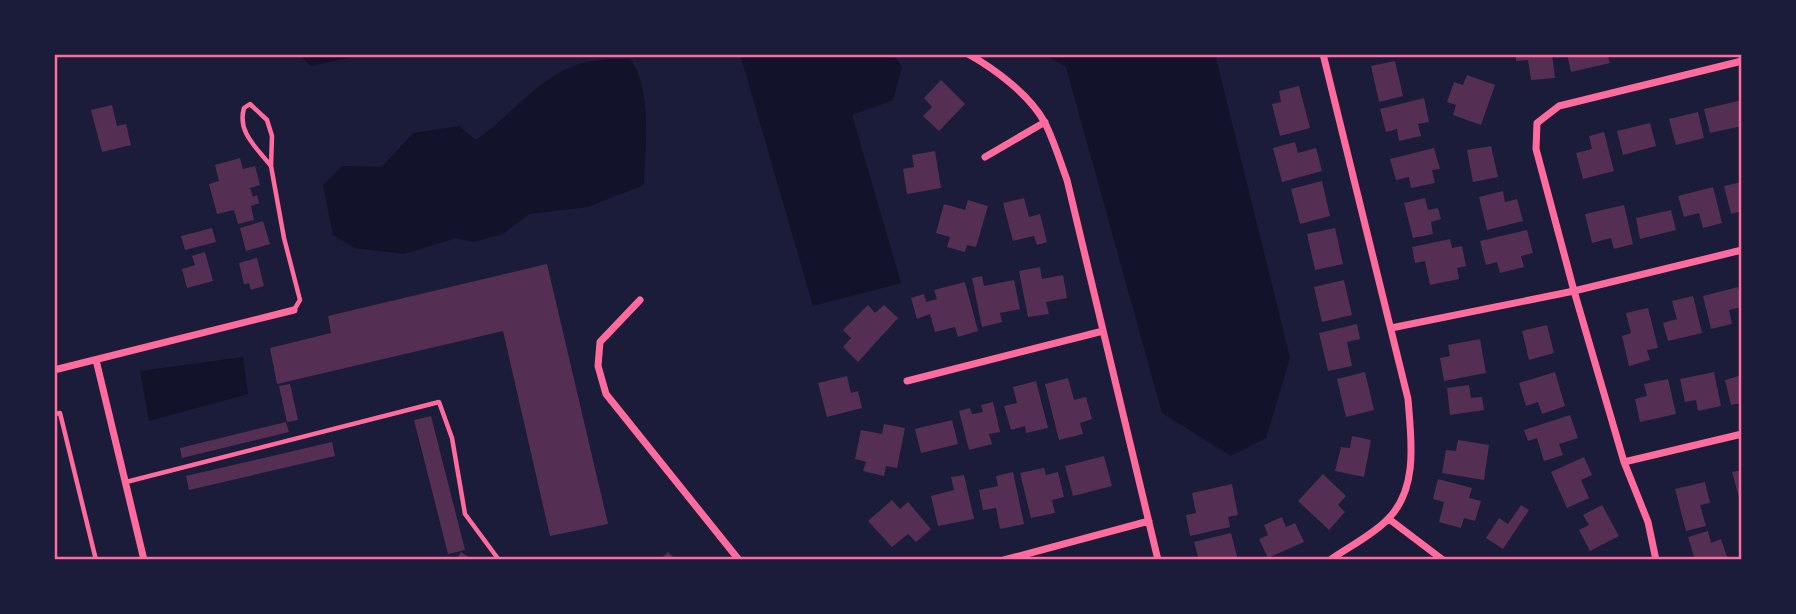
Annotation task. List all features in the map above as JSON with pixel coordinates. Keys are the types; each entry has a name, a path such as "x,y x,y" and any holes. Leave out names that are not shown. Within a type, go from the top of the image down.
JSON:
{"street":[{"path":"968,54 986,64 1045,122 1067,180 1158,560"},
{"path":"1323,54 1408,399 1412,452 1406,489 1389,519 1330,560"},
{"path":"1656,560 1648,522 1624,462 1574,291 1536,149 1537,123 1559,106 1742,61"},
{"path":"985,157 1045,122"},
{"path":"1391,328 1574,291 1742,250"},
{"path":"640,300 600,342 598,366 606,394 738,560"},
{"path":"54,370 294,310"},
{"path":"907,381 1103,331"},
{"path":"96,360 144,560"},
{"path":"1624,462 1742,434"},
{"path":"1389,519 1443,560"},
{"path":"1004,560 1149,521"}],"lane":[{"path":"271,166 243,131 241,119 244,108 250,104 267,120 272,136 271,166 284,238 300,300 294,310"},
{"path":"125,482 439,402 452,438 465,514 499,560"},
{"path":"54,414 60,413 96,560"}],"shaded area":[{"path":"299,54 367,54 311,66"},
{"path":"740,54 893,54 902,67 893,100 852,115 901,283 813,306"},
{"path":"1043,54 1215,54 1290,358 1266,438 1231,456 1162,413 1066,67"},
{"path":"609,59 630,59 642,86 646,119 644,185 588,207 529,214 503,234 473,242 456,238 404,254 355,248 333,235 323,185 342,166 382,167 413,133 459,126 476,140 537,88 563,70"},
{"path":"243,357 248,394 149,421 140,371"}],"building":[{"path":"1516,54 1552,54 1555,78 1531,80 1528,60 1516,61"},
{"path":"1567,54 1607,54 1610,63 1571,72"},
{"path":"1395,61 1403,96 1379,102 1371,66"},
{"path":"1467,75 1495,85 1481,125 1453,115 1456,105 1447,102 1454,82 1463,85"},
{"path":"941,80 965,104 939,131 923,116 932,107 924,98"},
{"path":"1299,86 1310,128 1280,136 1272,104 1281,102 1279,91"},
{"path":"1424,98 1429,122 1418,124 1421,136 1399,141 1397,129 1386,132 1380,109"},
{"path":"1742,100 1742,126 1710,133 1704,109"},
{"path":"112,105 117,126 126,124 131,145 102,152 91,110"},
{"path":"1698,112 1704,138 1676,145 1669,119"},
{"path":"1650,123 1656,146 1623,155 1617,131"},
{"path":"1604,132 1614,171 1583,179 1576,153 1592,149 1589,136"},
{"path":"1295,142 1298,153 1316,148 1322,171 1282,182 1273,148"},
{"path":"1491,146 1498,177 1473,182 1467,150"},
{"path":"1434,148 1440,169 1432,170 1435,183 1411,188 1409,177 1396,180 1390,159"},
{"path":"935,151 941,188 907,194 903,169 914,167 912,155"},
{"path":"240,158 243,169 255,166 260,185 250,188 253,197 257,195 259,203 251,206 254,220 238,224 234,210 217,214 209,184 219,181 215,165"},
{"path":"1322,181 1330,216 1300,224 1291,189"},
{"path":"1742,182 1742,211 1731,214 1724,186"},
{"path":"1713,187 1722,223 1703,228 1699,213 1684,217 1678,196"},
{"path":"1503,191 1505,202 1517,199 1523,221 1487,230 1479,197"},
{"path":"1024,198 1029,217 1040,214 1047,242 1037,245 1034,236 1013,241 1003,203"},
{"path":"1425,198 1428,210 1438,208 1441,219 1431,222 1433,234 1413,238 1404,203"},
{"path":"968,200 988,206 976,247 967,245 965,252 947,247 950,237 936,233 944,204 965,210"},
{"path":"1624,205 1633,244 1614,249 1611,238 1592,243 1585,214"},
{"path":"1671,210 1676,230 1640,239 1636,218"},
{"path":"263,221 270,244 246,251 240,228"},
{"path":"212,228 216,242 185,250 181,236"},
{"path":"1335,228 1343,264 1315,270 1307,234"},
{"path":"1527,230 1533,253 1521,256 1524,267 1500,273 1497,262 1486,265 1480,241"},
{"path":"1450,239 1452,248 1462,246 1466,266 1457,268 1459,279 1430,285 1425,261 1415,263 1412,247"},
{"path":"205,252 213,281 187,288 182,269 195,265 192,256"},
{"path":"257,258 264,286 251,290 249,283 244,284 239,263"},
{"path":"547,264 608,524 550,536 503,331 277,384 270,348 331,333 328,316"},
{"path":"1040,267 1042,279 1063,275 1067,298 1046,302 1049,314 1028,317 1019,271"},
{"path":"982,276 984,286 1014,280 1020,309 1000,313 1002,322 982,327 972,278"},
{"path":"1344,280 1352,315 1322,322 1314,287"},
{"path":"965,282 978,331 958,337 955,327 935,332 930,314 917,319 911,298 924,294 926,302 937,299 934,290"},
{"path":"1738,287 1742,307 1729,310 1732,324 1711,329 1703,296"},
{"path":"1693,296 1702,333 1668,341 1663,323 1677,319 1672,301"},
{"path":"868,305 875,313 884,305 898,318 858,362 843,347 851,338 843,330"},
{"path":"1648,308 1658,348 1647,350 1650,360 1629,366 1622,336 1631,333 1626,313"},
{"path":"1357,324 1360,339 1347,342 1352,366 1328,371 1319,333"},
{"path":"1547,325 1554,353 1529,360 1522,331"},
{"path":"1480,339 1486,373 1444,381 1440,358 1450,356 1448,345"},
{"path":"1365,372 1374,410 1346,417 1337,379"},
{"path":"1555,372 1565,406 1542,414 1538,402 1526,406 1519,383"},
{"path":"1714,372 1721,406 1698,411 1696,400 1685,402 1680,379"},
{"path":"1742,375 1742,403 1731,405 1725,380"},
{"path":"847,376 851,393 858,391 862,408 827,417 818,383"},
{"path":"1068,378 1074,400 1086,397 1092,419 1080,423 1083,434 1059,440 1045,384"},
{"path":"1668,379 1676,414 1640,422 1635,399 1647,396 1644,384"},
{"path":"1036,381 1048,428 1026,433 1025,426 1011,430 1004,406 1017,403 1013,387"},
{"path":"290,384 298,420 287,422 279,386"},
{"path":"1469,385 1471,398 1482,397 1484,410 1450,415 1447,388"},
{"path":"993,402 1000,432 989,434 992,444 969,450 959,411 970,408 972,414 983,412 981,405"},
{"path":"1570,415 1578,438 1559,444 1563,455 1544,461 1537,438 1528,441 1524,430"},
{"path":"431,416 465,550 448,554 414,420"},
{"path":"952,420 958,444 921,453 915,429"},
{"path":"286,422 289,432 182,458 180,448"},
{"path":"884,424 905,428 897,468 886,466 884,476 863,471 866,462 855,459 861,430 882,434"},
{"path":"1352,436 1371,440 1364,477 1335,471 1341,447 1350,448"},
{"path":"1458,440 1489,445 1484,480 1442,473 1446,450 1456,451"},
{"path":"332,442 335,456 189,490 186,476"},
{"path":"1104,456 1112,486 1073,496 1065,466"},
{"path":"1584,457 1592,475 1581,480 1589,498 1567,508 1551,472"},
{"path":"1044,468 1046,475 1058,472 1064,497 1052,500 1055,513 1031,518 1020,473"},
{"path":"1742,470 1742,505 1741,505 1732,472"},
{"path":"1013,472 1024,524 1000,529 996,508 983,510 979,490 998,486 996,476"},
{"path":"1323,474 1346,496 1338,505 1345,512 1329,530 1298,501"},
{"path":"964,475 974,519 938,526 931,496 954,490 951,477"},
{"path":"1438,479 1472,488 1469,498 1481,501 1475,521 1464,518 1461,528 1439,522 1444,502 1433,499"},
{"path":"1705,482 1710,503 1700,505 1706,526 1686,531 1675,489"},
{"path":"1232,484 1238,515 1228,517 1230,527 1190,536 1186,515 1196,513 1192,493"},
{"path":"892,500 900,509 908,502 931,529 916,542 908,534 892,547 868,521"},
{"path":"1521,505 1529,510 1503,549 1486,538 1499,518 1508,524"},
{"path":"1602,505 1619,536 1590,551 1579,530 1589,525 1583,515"},
{"path":"1282,517 1286,527 1295,523 1304,542 1268,558 1259,539 1268,535 1264,525"},
{"path":"1708,531 1711,543 1721,539 1728,560 1695,560 1688,537"},
{"path":"1231,533 1238,560 1199,560 1194,542"},
{"path":"461,552 473,560 456,560"},
{"path":"668,552 676,560 660,560"}]}
